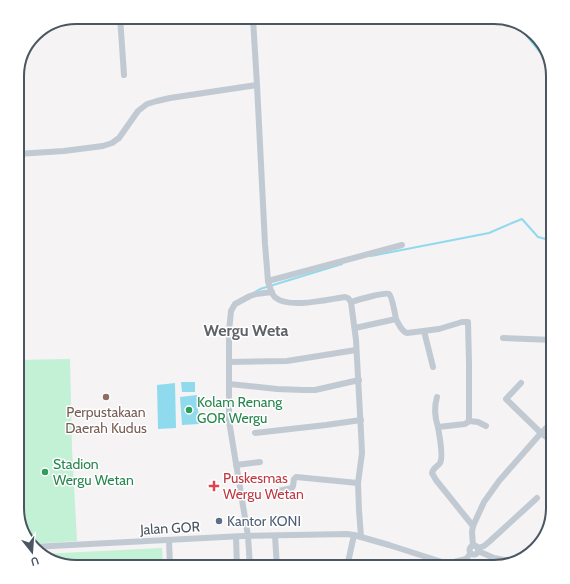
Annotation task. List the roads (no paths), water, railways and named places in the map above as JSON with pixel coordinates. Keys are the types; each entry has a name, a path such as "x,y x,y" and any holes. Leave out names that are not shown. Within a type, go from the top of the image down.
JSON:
{"street":[{"path":"120,24 124,75"},
{"path":"253,24 265,244 270,286 273,295 279,300 287,302 309,302 345,297 351,302 355,328 359,380 362,453 358,483 357,536 349,560"},
{"path":"24,154 64,151 112,144 138,111 147,104 170,98 257,86"},
{"path":"249,560 229,421 229,331 231,311 239,302 270,286 402,245"},
{"path":"351,302 387,294 391,298 396,319 404,332 439,329 462,322 468,322 469,422"},
{"path":"355,328 396,319"},
{"path":"424,331 433,367"},
{"path":"503,338 546,340"},
{"path":"229,362 287,361 356,350"},
{"path":"229,384 277,389 315,390 359,380"},
{"path":"521,383 506,399 546,437"},
{"path":"437,398 436,418 442,457 440,463 433,469 432,473 473,526"},
{"path":"255,433 361,420"},
{"path":"438,427 465,424 469,422 478,422 486,426"},
{"path":"466,559 470,554 476,555 472,532 473,526 484,502 499,481 546,428"},
{"path":"236,465 260,462"},
{"path":"269,493 292,488 296,477 358,483"},
{"path":"476,548 484,546 537,498"},
{"name":"Jalan GOR","path":"52,546 246,536 348,534 435,560"},
{"path":"275,536 277,560"},
{"path":"236,537 237,560"},
{"path":"170,540 170,560"},
{"path":"476,548 494,558 501,559"},
{"name":"Jalan GOR","path":"462,560 466,559"}],"water":[{"path":"181,382 195,382 195,392 182,392"},
{"path":"175,383 176,428 158,429 157,385"},
{"name":"Kolam Renang GOR Wergu","path":"197,395 199,424 182,425 180,397"}],"waterway":[{"path":"527,36 540,52"},
{"path":"371,256 489,233 522,219 538,237 546,239"},
{"path":"255,292 260,289 342,264"}],"place":[{"name":"Perpustakaan Daerah Kudus","path":"106,397"},
{"name":"Kolam Renang GOR Wergu","path":"189,410"},
{"name":"Stadion Wergu Wetan","path":"45,472"},
{"name":"Puskesmas Wergu Wetan","path":"214,486"},
{"name":"Kantor KONI","path":"219,521"}],"district":[{"name":"Wergu Weta","path":"246,330"}]}
